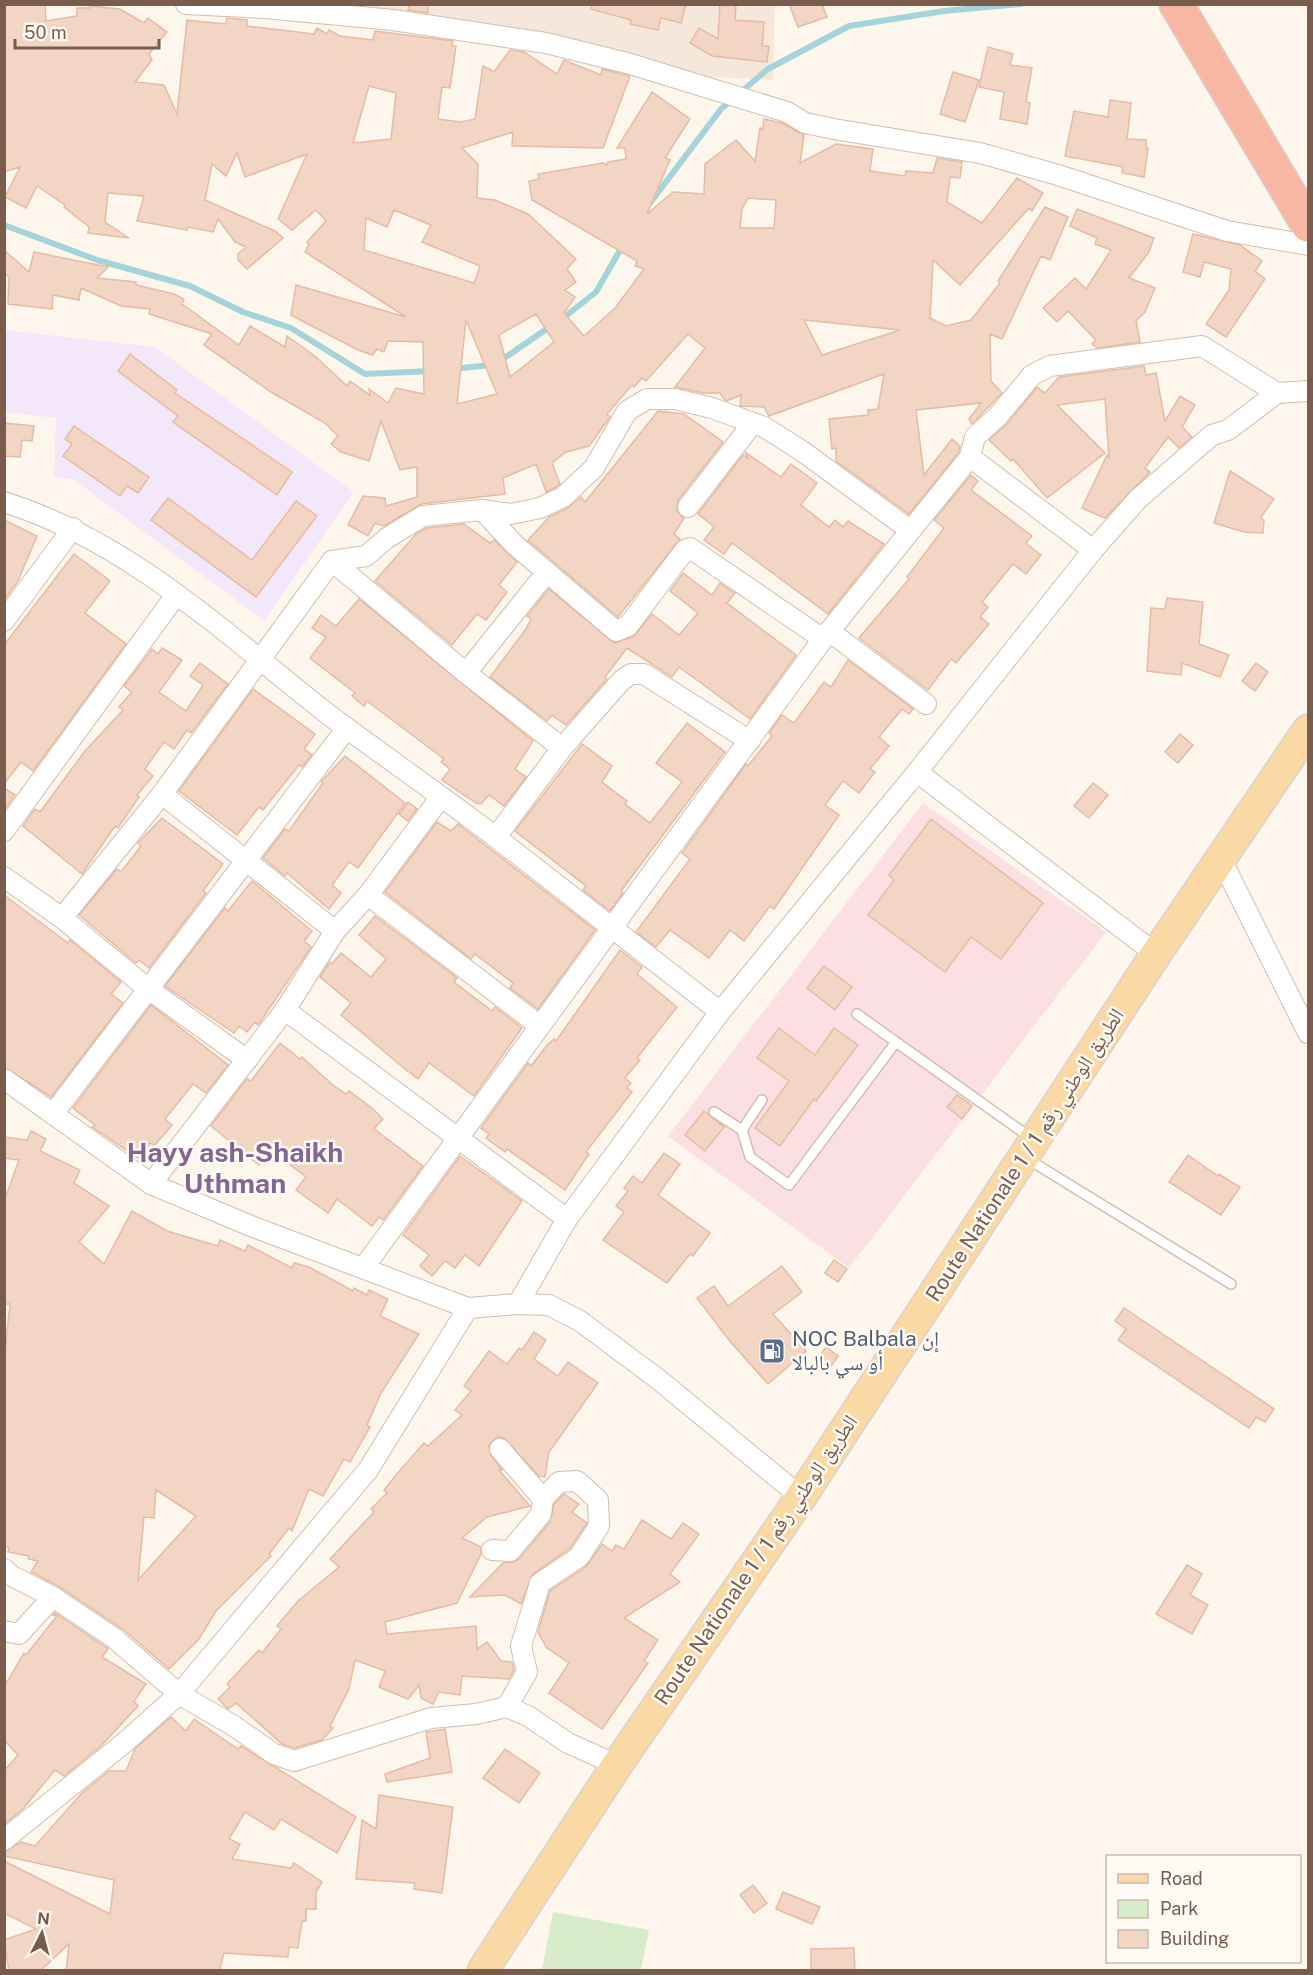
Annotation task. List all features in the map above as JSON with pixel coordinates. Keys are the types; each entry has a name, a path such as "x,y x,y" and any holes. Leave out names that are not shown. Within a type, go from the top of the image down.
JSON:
{"highway":[{"path":"1176,4 1308,225"}],"main road":[{"name":"Route Nationale 1 / الطريق الوطني رقم 1","path":"483,1971 617,1765 801,1497 1156,954 1308,730"}],"street":[{"path":"186,4 265,6 404,22 576,48 787,112 805,123 898,138 927,146 980,153 1058,175 1227,231 1308,245"},
{"path":"364,1267 826,635 970,457 975,437 998,416 1032,375 1050,366 1203,346 1277,393"},
{"path":"518,1304 567,1219 720,1012 917,772 1093,550 1138,499 1212,435 1228,430 1277,393 1308,391"},
{"path":"62,918 162,794 332,561 366,556 387,538 423,516 482,510 511,514 540,508 563,497 594,468 627,411 647,399 675,399 753,423 802,451 910,530"},
{"path":"688,507 753,423"},
{"path":"970,457 1093,550"},
{"path":"4,502 73,528 100,543 177,595 347,728 496,837 720,1012"},
{"path":"482,510 515,545 616,631 628,626 685,550 690,548 826,635 926,704"},
{"path":"4,621 73,528"},
{"path":"332,561 466,673 562,748"},
{"path":"466,673 547,572"},
{"path":"4,831 177,595"},
{"path":"496,837 562,748 622,680 631,674 644,674 750,741"},
{"path":"53,1114 347,728"},
{"path":"917,772 1156,954"},
{"path":"162,794 335,932"},
{"path":"151,1184 285,1010 335,932 368,895 440,798"},
{"path":"1221,859 1308,1033"},
{"path":"4,877 62,918 147,988 248,1060"},
{"path":"368,895 540,1026"},
{"path":"285,1010 567,1219"},
{"path":"4,1079 151,1184 251,1226 468,1308 518,1304 549,1305 580,1321 658,1379 801,1497"},
{"path":"4,1840 124,1743 179,1694 368,1470 468,1308"},
{"path":"500,1449 543,1499"},
{"path":"492,1550 510,1551 541,1514 543,1499 559,1482 577,1481 598,1500 599,1526 579,1557 540,1583 521,1646 527,1672 507,1707"},
{"path":"4,1569 12,1576 53,1597 114,1638 179,1694 234,1726 274,1754 294,1761 431,1719 476,1714 507,1707 528,1716 568,1743 617,1765"},
{"path":"4,1632 19,1635 53,1597"}],"lane":[{"path":"856,1014 896,1042 1029,1148 1231,1284"},
{"path":"714,1112 742,1130 750,1157 789,1185 896,1042"},
{"path":"742,1130 762,1101"}],"shaded area":[{"path":"289,5 775,5 773,80 683,76"},
{"path":"5,330 155,347 354,492 264,621 73,479 54,477 56,418 5,412"},
{"path":"923,803 1106,932 849,1268 668,1136"}],"green space":[{"path":"553,1912 649,1930 641,1970 542,1970"}],"building":[{"path":"4,4 45,4 46,21 77,16 77,8 90,8 90,6 120,9 144,23 148,18 167,32 149,54 152,60 135,82 164,85 177,114 187,20 226,24 227,18 247,20 247,26 314,34 317,28 327,34 329,30 340,36 373,40 375,31 453,41 452,46 456,46 450,88 442,87 438,119 461,122 475,119 483,66 494,72 510,50 524,52 557,74 564,60 601,75 602,69 630,76 603,148 512,146 513,132 462,148 478,164 477,198 495,200 528,214 576,259 567,269 576,282 565,290 575,297 564,313 584,336 615,308 644,269 635,266 637,261 532,200 529,181 539,179 538,174 603,163 607,165 608,162 626,159 625,148 617,148 652,92 690,119 665,158 670,160 647,214 673,192 704,194 705,164 736,140 755,161 760,128 763,129 764,119 782,123 804,135 800,163 836,144 873,149 870,171 905,176 906,171 933,173 937,158 962,162 960,178 950,177 947,202 982,223 1017,178 1043,193 1032,211 1029,208 960,285 933,260 930,318 946,326 971,320 1000,283 998,281 1045,207 1068,217 1050,260 1041,256 1002,339 990,334 991,381 1002,393 972,424 969,419 981,403 916,410 924,475 952,439 960,446 959,452 909,514 836,461 836,448 832,449 829,419 868,415 868,410 878,409 884,374 769,416 764,407 740,406 741,395 726,401 720,393 703,393 675,387 705,348 688,334 646,381 642,378 634,387 632,385 607,414 610,417 589,446 566,452 552,463 560,484 556,487 546,492 536,464 503,478 505,494 421,504 384,526 375,523 368,536 348,525 363,496 385,498 386,506 417,497 417,467 400,470 381,421 369,461 341,452 331,444 338,436 325,423 271,392 204,345 212,334 149,314 150,309 121,306 81,288 79,300 53,295 52,309 8,304 9,277 4,273 4,250 29,272 34,252 108,267 97,278 136,282 136,285 174,294 184,299 182,304 239,345 250,326 285,347 287,336 316,357 347,386 350,381 370,395 369,389 388,403 396,388 424,394 423,342 388,341 384,352 377,349 373,355 358,350 291,315 296,285 406,317 305,252 309,244 307,242 326,221 316,210 292,230 278,219 307,154 245,177 237,153 226,176 212,164 205,200 275,231 283,238 247,269 238,260 238,254 246,247 235,242 218,219 213,232 137,221 144,196 108,193 105,222 129,238 88,233 89,227 64,207 65,205 37,186 26,208 5,197 20,167 4,172","holes":["369,86 396,93 391,139 353,143","748,198 776,200 774,228 740,228 742,209","394,210 431,225 422,242 480,266 474,283 364,250 366,218 387,227","536,314 554,342 510,377 499,335","466,320 497,394 457,404","804,320 900,330 822,355"]},
{"path":"409,4 428,4 428,13 408,10"},
{"path":"592,4 686,4 681,23 661,18 658,30 630,24 631,20 591,9"},
{"path":"720,4 736,4 735,20 764,22 762,46 769,46 767,62 712,56 690,43 699,28 718,39"},
{"path":"789,4 822,4 827,17 798,27"},
{"path":"988,47 1013,54 1010,65 1032,68 1026,102 1030,103 1027,124 1000,119 1004,92 979,87"},
{"path":"953,72 979,80 965,122 940,114"},
{"path":"1110,100 1131,103 1127,139 1146,140 1146,149 1148,148 1144,177 1122,173 1123,167 1065,156 1074,111 1108,117"},
{"path":"1077,209 1154,238 1149,252 1129,278 1155,288 1145,312 1136,321 1140,342 1097,348 1092,344 1096,340 1068,311 1057,322 1043,308 1075,278 1086,289 1111,250 1095,244 1097,238 1070,226"},
{"path":"1193,234 1240,245 1262,261 1255,271 1265,279 1226,337 1206,324 1229,290 1231,269 1204,262 1200,277 1183,272"},
{"path":"130,354 177,390 175,393 292,472 277,495 173,422 178,416 118,371"},
{"path":"1144,366 1146,375 1156,373 1165,421 1180,396 1195,405 1182,427 1192,437 1179,448 1168,437 1145,468 1150,472 1105,518 1082,508 1107,455 1109,458 1105,399 1057,405 1105,453 1047,498 1013,459 1011,461 989,440 1007,424 1037,387 1045,393 1059,377"},
{"path":"658,411 684,414 723,442 678,500 677,511 684,518 674,534 680,539 618,617 528,540 549,517 568,508 581,497 585,502"},
{"path":"4,423 34,426 32,441 22,440 20,457 4,456"},
{"path":"74,426 149,477 138,493 127,486 120,496 63,456 72,444 65,439"},
{"path":"745,452 781,477 791,464 817,483 801,505 829,527 835,520 843,527 848,521 884,544 828,614 732,543 724,554 704,540 714,527 698,514 743,455 748,458"},
{"path":"1230,471 1274,499 1261,517 1264,521 1263,533 1244,532 1214,523"},
{"path":"971,475 978,481 971,490 1032,536 1026,543 1041,555 1026,574 1013,564 982,602 988,607 980,617 989,624 956,663 951,659 928,690 859,638 909,579 907,577 944,528 934,520"},
{"path":"168,498 252,560 296,501 317,516 256,597 151,520"},
{"path":"4,520 37,536 18,581 4,600"},
{"path":"464,524 490,543 494,540 517,562 499,585 507,592 486,620 477,614 452,645 375,581 416,534 427,528"},
{"path":"74,554 110,581 85,613 126,644 33,771 21,762 4,784 4,645"},
{"path":"683,573 712,595 720,583 735,593 727,603 796,655 750,719 679,667 672,677 627,648 605,677 607,679 566,725 552,715 547,721 490,677 526,629 531,619 527,616 549,589 614,643 633,637 652,614 679,635 698,613 670,591"},
{"path":"1167,598 1203,602 1199,644 1229,655 1220,677 1182,663 1181,675 1147,671 1151,608 1165,609"},
{"path":"359,599 533,741 515,769 526,777 504,806 489,795 481,804 476,803 442,780 450,769 441,762 444,759 367,701 364,706 352,696 355,693 310,658 326,637 312,628 321,615 336,626"},
{"path":"162,648 182,660 159,692 186,711 203,685 190,676 200,663 228,684 191,733 187,730 174,749 164,742 145,769 153,776 137,795 139,797 118,828 115,826 82,874 23,826 35,809 40,812 85,751 123,710 119,707 132,692 124,686 152,649 158,654"},
{"path":"848,660 913,709 909,714 902,709 879,737 889,746 870,769 875,772 859,793 843,781 825,805 839,815 774,909 770,906 744,941 730,930 709,958 670,930 656,947 636,932 690,859 682,853 746,764 748,766 772,736 769,733 782,715 794,723 824,682 831,687"},
{"path":"1256,663 1268,672 1255,691 1242,681"},
{"path":"253,689 315,734 304,749 312,755 302,767 299,765 263,810 259,807 237,835 179,791"},
{"path":"687,723 725,752 621,891 623,893 610,911 583,890 586,886 515,831 582,744 612,766 602,782 650,823 682,782 656,763"},
{"path":"1180,734 1193,745 1178,763 1165,752"},
{"path":"345,756 405,803 358,868 349,862 332,885 341,893 329,909 287,873 285,876 263,858 285,829 289,831 323,783 321,782"},
{"path":"1093,783 1108,795 1089,818 1074,806"},
{"path":"4,788 15,795 4,810"},
{"path":"408,802 417,809 408,821 399,814"},
{"path":"162,818 223,864 203,891 206,893 149,968 139,960 136,963 79,915 117,869 121,872 141,846 138,843"},
{"path":"931,819 1043,903 1001,959 971,937 945,972 868,915 894,880 889,875"},
{"path":"437,822 451,831 458,824 595,930 538,1009 510,988 513,983 475,954 471,959 385,892"},
{"path":"252,881 312,931 304,941 311,947 258,1025 255,1022 247,1032 239,1026 234,1033 165,986 225,908 228,911"},
{"path":"4,895 68,943 70,940 121,982 111,994 123,1003 51,1097 4,1067"},
{"path":"375,916 457,978 454,982 492,1011 495,1007 522,1028 474,1096 429,1063 418,1079 405,1069 341,1015 351,1003 320,977 330,962 332,964 341,953 371,977 386,959 359,935"},
{"path":"620,950 642,967 637,974 677,1007 637,1058 640,1060 625,1078 631,1083 627,1088 632,1092 586,1152 589,1154 565,1190 507,1149 505,1152 486,1138 489,1134 481,1128 528,1063 531,1066 547,1045 554,1039 556,1041"},
{"path":"824,966 852,987 835,1010 807,988"},
{"path":"151,1005 228,1065 206,1093 193,1084 165,1119 172,1125 154,1146 150,1143 138,1158 92,1127 95,1125 73,1108"},
{"path":"779,1028 815,1055 834,1028 858,1045 816,1101 814,1099 780,1146 755,1128 789,1081 757,1058"},
{"path":"280,1043 300,1059 302,1057 334,1086 346,1094 349,1091 372,1108 383,1119 374,1129 423,1166 383,1220 379,1217 372,1226 337,1199 328,1213 296,1190 306,1177 271,1150 259,1165 211,1126 247,1079 251,1081"},
{"path":"957,1095 972,1106 962,1119 947,1107"},
{"path":"704,1111 724,1127 705,1151 685,1135"},
{"path":"31,1131 46,1139 40,1151 80,1170 74,1183 109,1206 79,1242 104,1264 132,1211 167,1231 218,1246 220,1240 245,1251 248,1245 292,1268 294,1263 309,1267 353,1291 354,1288 367,1295 369,1290 388,1299 380,1316 419,1334 381,1393 367,1425 370,1427 350,1462 344,1459 323,1496 309,1489 292,1531 289,1528 269,1554 271,1556 216,1611 199,1639 169,1669 124,1630 60,1587 31,1572 38,1561 28,1559 29,1556 8,1552 9,1547 4,1546 4,1360 10,1304 4,1304 4,1202 19,1160 4,1158 4,1137 27,1140","holes":["156,1490 196,1516 138,1580 144,1517 154,1518"]},
{"path":"664,1153 680,1164 658,1195 710,1233 693,1256 690,1254 667,1283 603,1240 624,1212 616,1206 628,1191 624,1188 633,1176 642,1183"},
{"path":"1188,1155 1218,1176 1219,1174 1240,1187 1221,1215 1169,1182"},
{"path":"460,1156 522,1201 479,1266 465,1255 455,1268 445,1261 432,1276 420,1266 429,1255 403,1235"},
{"path":"834,1260 847,1269 838,1282 825,1273"},
{"path":"782,1266 802,1292 773,1314 806,1351 768,1384 728,1339 697,1298 714,1286 728,1306"},
{"path":"1124,1308 1274,1409 1265,1422 1256,1417 1249,1428 1118,1340 1126,1329 1115,1321"},
{"path":"534,1332 546,1340 534,1359 558,1376 568,1362 598,1383 549,1452 545,1477 539,1476 504,1438 497,1437 489,1445 491,1456 502,1470 499,1470 530,1506 487,1517 462,1538 481,1547 481,1554 457,1603 385,1622 387,1634 476,1626 477,1649 487,1642 501,1661 512,1662 514,1670 509,1679 462,1676 460,1695 439,1692 433,1704 421,1698 419,1685 408,1699 379,1687 385,1671 355,1660 349,1689 330,1726 333,1728 322,1740 294,1748 282,1744 236,1703 228,1709 218,1699 230,1687 227,1684 259,1650 262,1653 281,1629 277,1626 298,1601 339,1567 330,1559 374,1512 371,1509 387,1493 384,1490 396,1475 424,1443 428,1446 462,1415 455,1410 471,1391 464,1386 489,1351 507,1364 519,1348 522,1350"},
{"path":"826,1347 838,1356 829,1369 816,1362"},
{"path":"564,1494 579,1504 572,1512 587,1523 570,1548 533,1574 521,1604 505,1595 470,1597 503,1563 519,1559 550,1522 554,1504"},
{"path":"642,1520 671,1539 683,1523 699,1534 670,1574 680,1582 624,1618 658,1640 644,1661 648,1663 602,1729 549,1693 569,1663 546,1647 538,1632 550,1591 586,1567 602,1544 612,1551 616,1545 624,1549"},
{"path":"1187,1565 1202,1574 1190,1595 1208,1605 1192,1634 1156,1614"},
{"path":"55,1613 108,1649 102,1657 146,1684 134,1701 138,1706 102,1745 64,1776 55,1770 22,1810 4,1824 4,1771 18,1755 4,1740 4,1687 24,1653 26,1655 57,1616 53,1615"},
{"path":"171,1717 186,1731 194,1719 238,1749 241,1746 356,1817 337,1853 281,1819 274,1830 245,1812 229,1839 240,1844 232,1859 291,1868 294,1863 322,1882 316,1892 316,1909 306,1909 306,1921 302,1921 298,1948 289,1947 288,1957 224,1953 219,1971 66,1971 69,1944 40,1971 9,1971 4,1940 36,1929 4,1913 4,1861 110,1914 114,1880 4,1856 4,1852 21,1842 35,1846 82,1793 109,1771 126,1771 135,1749"},
{"path":"445,1729 452,1772 387,1782 385,1774 430,1758 426,1732"},
{"path":"505,1749 540,1773 519,1803 483,1778"},
{"path":"379,1795 453,1807 442,1893 414,1889 415,1883 356,1879 362,1820 376,1829"},
{"path":"753,1885 767,1903 754,1913 740,1895"},
{"path":"783,1892 820,1907 812,1924 776,1909"},
{"path":"854,1948 855,1971 811,1971 811,1949"}],"waterway":[{"path":"741,92 768,69 849,26 944,11 1021,4"},
{"path":"650,203 721,109 733,99"},
{"path":"4,225 97,260 190,286 243,312 291,328 365,374 431,371"},
{"path":"562,319 596,292 623,245"},
{"path":"500,361 551,326"},
{"path":"453,369 491,365"}],"place":[{"name":"NOC Balbala إن أو سي بالبالا","path":"772,1351"}],"district":[{"name":"Hayy ash-Shaikh Uthman","path":"235,1168"}]}
